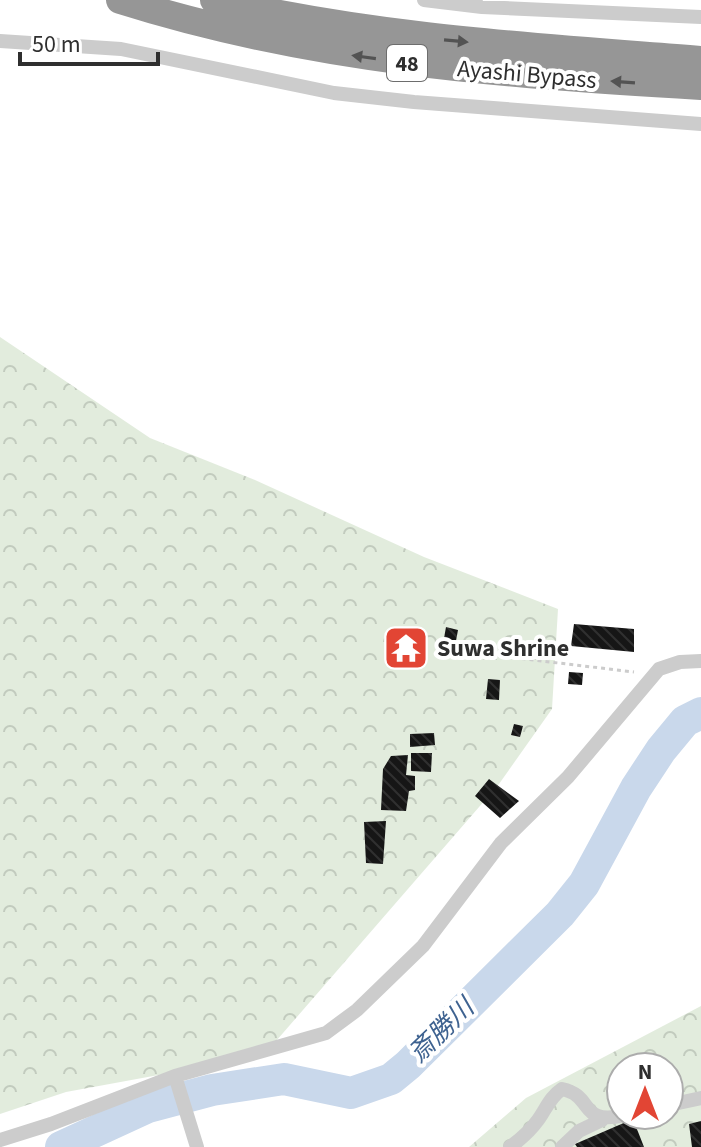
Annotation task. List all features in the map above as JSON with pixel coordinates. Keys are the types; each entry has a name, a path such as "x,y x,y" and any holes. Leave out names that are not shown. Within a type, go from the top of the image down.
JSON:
{"highway":[{"name":"Ayashi Bypass","path":"120,0 239,33 328,51 423,65 528,75 701,86"},
{"name":"Ayashi Bypass","path":"214,0 341,26 440,39 701,60"}],"street":[{"path":"424,0 482,7 701,17"},
{"path":"0,41 121,49 334,93 701,124"},
{"path":"0,1140 326,1033 357,1010 423,946 501,843 568,777 659,669 680,662 701,661"},
{"path":"177,1082 197,1147"},
{"path":"510,1147 523,1138 553,1095 562,1089 577,1096 593,1115 602,1120"},
{"path":"562,1147 579,1131 605,1119"}],"path":[{"path":"466,652 654,674"}],"green space":[{"path":"0,337 150,438 255,480 424,557 558,609 552,709 499,784 270,1048 175,1072 66,1092 0,1114"},
{"path":"701,1006 701,1147 469,1147 526,1098 605,1056 605,1131 685,1131 685,1051 615,1051"}],"building":[{"path":"574,624 634,629 634,652 571,646"},
{"name":"Suwa Shrine","path":"393,627 425,632 419,669 387,664"},
{"path":"446,627 458,630 453,657 441,655"},
{"path":"569,672 583,673 582,685 568,684"},
{"path":"488,679 500,680 499,700 486,699"},
{"path":"514,724 523,726 520,737 511,735"},
{"path":"434,733 435,745 410,747 410,734"},
{"path":"411,753 432,753 431,772 411,771"},
{"path":"408,755 406,775 415,776 415,790 409,791 406,811 381,810 383,769 391,756"},
{"path":"489,779 519,801 500,818 475,796"},
{"path":"386,821 383,864 366,863 364,822"},
{"path":"701,1121 701,1147 692,1147 689,1124"},
{"path":"605,1131 638,1131 644,1147 577,1147 575,1144"}],"waterway":[{"name":"斎勝川","path":"61,1147 148,1107 212,1090 284,1079 351,1093 391,1079 560,914 584,884 636,788 661,750 685,721 701,713"}],"place":[{"name":"Suwa Shrine","path":"406,648"}]}
